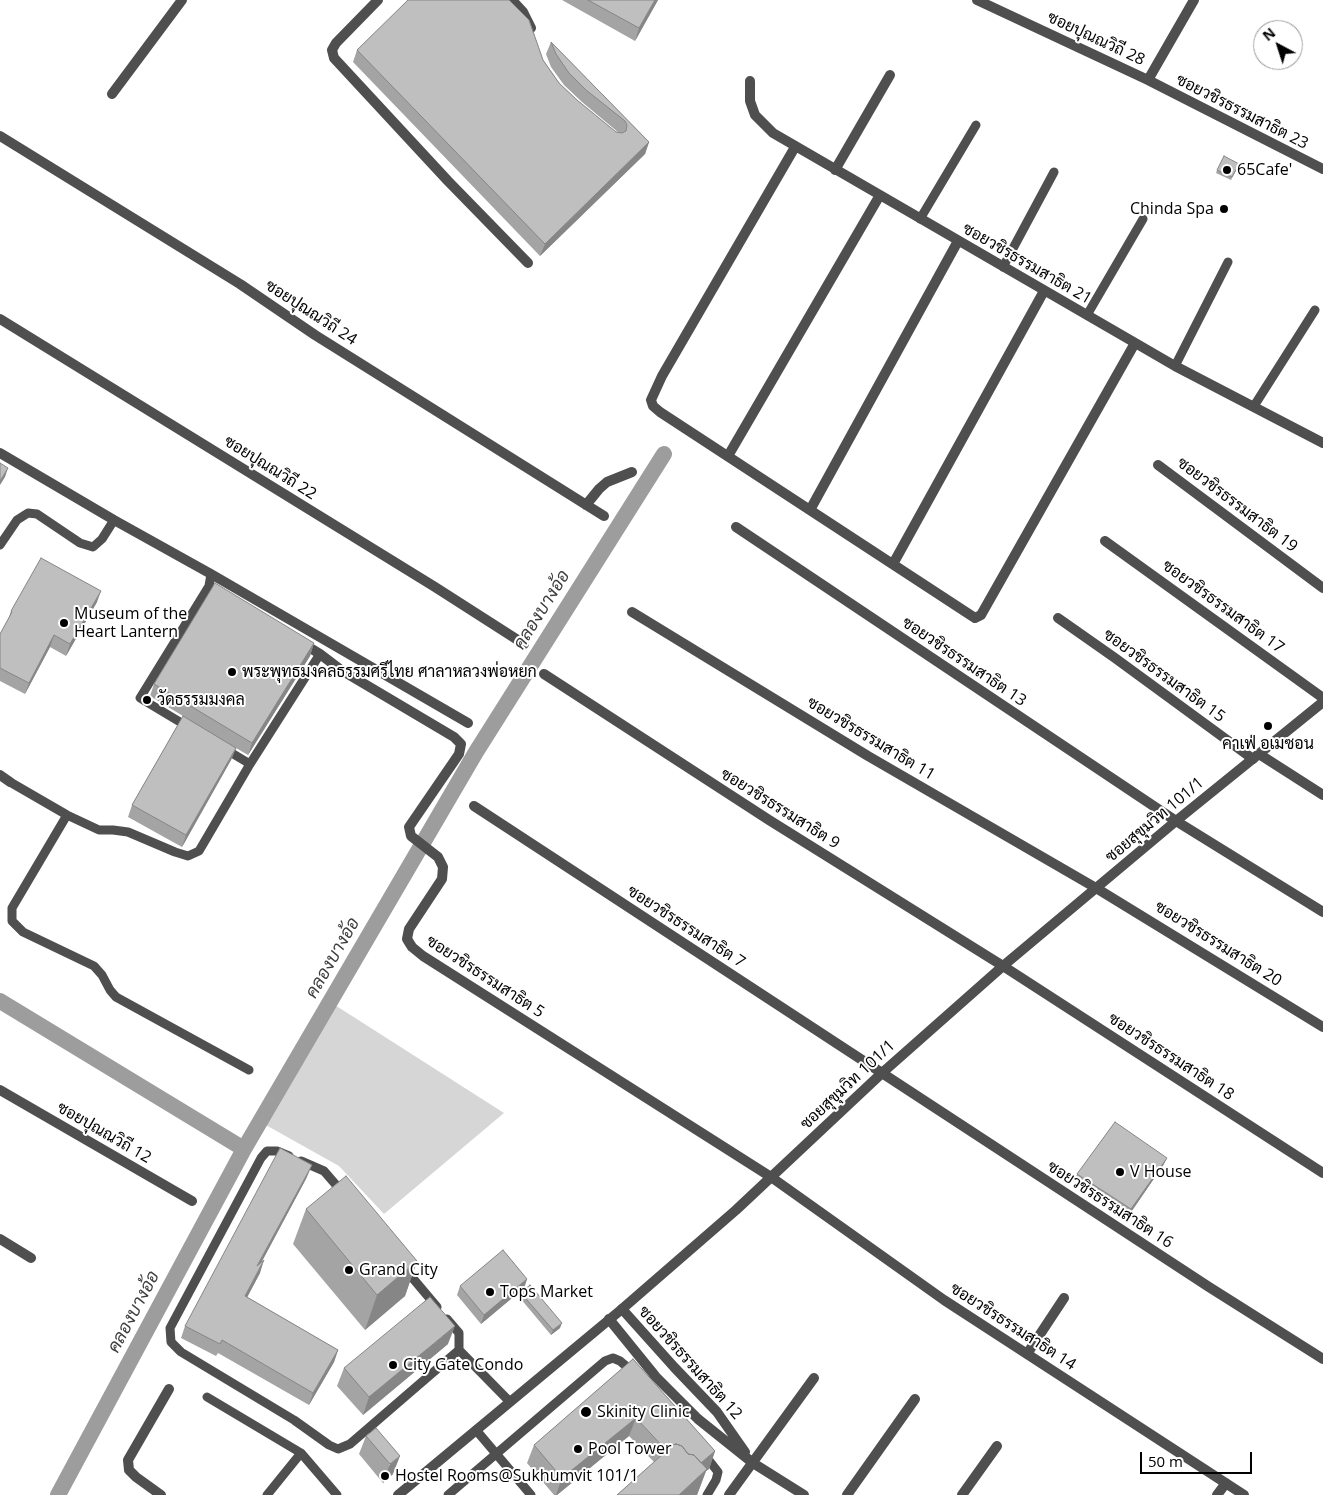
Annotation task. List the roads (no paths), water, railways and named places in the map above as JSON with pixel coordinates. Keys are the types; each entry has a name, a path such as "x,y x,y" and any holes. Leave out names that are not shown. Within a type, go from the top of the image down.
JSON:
{"street":[{"path":"112,94 182,0"},
{"path":"378,0 336,43 332,50 334,58 448,181 528,263"},
{"path":"512,0 529,23 535,40"},
{"name":"ซอยปุณณวิถี 28","path":"977,0 1148,80"},
{"path":"1148,80 1194,0"},
{"path":"835,170 890,75"},
{"name":"ซอยวชิรธรรมสาธิต 23","path":"1148,80 1323,170"},
{"name":"ซอยวชิรธรรมสาธิต 21","path":"750,82 750,101 756,115 773,133 795,147 1175,366 1323,443"},
{"name":"ซอยปุณณวิถี 24","path":"0,136 240,284 316,335 604,516"},
{"path":"795,147 662,376 652,400 653,406 975,618 981,614 1135,343"},
{"path":"728,456 880,195"},
{"path":"810,510 958,241"},
{"path":"893,564 1044,291"},
{"name":"ซอยปุณณวิถี 22","path":"0,319 436,587 524,644"},
{"path":"0,453 468,723"},
{"name":"ซอยวชิรธรรมสาธิต 19","path":"1158,465 1323,588"},
{"path":"586,505 607,482 632,472"},
{"name":"ซอยวชิรธรรมสาธิต 13","path":"736,527 1176,821 1323,912"},
{"name":"ซอยวชิรธรรมสาธิต 17","path":"1105,541 1323,698"},
{"name":"ซอยวชิรธรรมสาธิต 11","path":"632,612 868,756 1096,888"},
{"name":"ซอยวชิรธรรมสาธิต 15","path":"1058,618 1256,756 1323,795"},
{"name":"ซอยวชิรธรรมสาธิต 5","path":"294,638 341,670 454,737 461,744 459,754 409,827 411,836 438,857 443,867 442,879 409,929 407,939 412,947 423,956 771,1177"},
{"name":"ซอยวชิรธรรมสาธิต 9","path":"544,674 769,820 1003,966"},
{"name":"ซอยสุขุมวิท 101/1","path":"398,1495 736,1210 882,1073 1003,966 1176,821 1323,702"},
{"path":"0,776 10,782"},
{"name":"ซอยวชิรธรรมสาธิต 7","path":"474,806 882,1073"},
{"name":"ซอยวชิรธรรมสาธิต 20","path":"1096,888 1323,1027"},
{"name":"ซอยวชิรธรรมสาธิต 18","path":"1003,966 1323,1172"},
{"name":"ซอยวชิรธรรมสาธิต 16","path":"882,1073 1323,1360"},
{"name":"ซอยปุณณวิถี 12","path":"0,1090 192,1201"},
{"name":"ซอยวชิรธรรมสาธิต 14","path":"771,1177 944,1300 1244,1495"},
{"path":"0,1239 32,1258"},
{"path":"1027,1354 1064,1298"},
{"name":"ซอยวชิรธรรมสาธิต 12","path":"622,1308 717,1412 753,1463"},
{"name":"ซอยวชิรธรรมสาธิต 12","path":"609,1319 656,1377 698,1419 753,1463 804,1495"},
{"path":"729,1495 814,1378"},
{"path":"161,1495 129,1470 128,1460 169,1389"},
{"path":"847,1495 915,1399"},
{"path":"962,1495 997,1446"},
{"path":"1217,1495 1226,1483"}],"lane":[{"path":"920,219 976,125"},
{"path":"1003,267 1054,172"},
{"path":"1087,315 1143,219"},
{"path":"1175,366 1228,262"},
{"path":"1254,406 1315,310"},
{"path":"0,545 17,520 28,513 37,514 80,543 93,547 102,540 114,520"},
{"path":"199,734 140,698 214,588 211,574"},
{"path":"10,782 67,815 99,830 128,832 188,856 199,850 250,764 320,654"},
{"path":"216,744 250,764"},
{"path":"67,815 12,908 12,921 23,932 94,966 116,997 249,1070"},
{"path":"348,1200 324,1171 277,1151 267,1151 261,1158 170,1328 171,1342 181,1352 338,1448 350,1444 459,1350"},
{"path":"398,1259 459,1333 459,1350 510,1402"},
{"path":"448,1495 605,1361 613,1358 620,1361 637,1376"},
{"path":"207,1397 301,1453 337,1495"},
{"path":"476,1430 531,1495"},
{"path":"701,1450 718,1472 716,1480 707,1495"},
{"path":"267,1495 301,1453"}],"waterway":[{"name":"คลองบางอ้อ","path":"58,1495 244,1149 476,752 664,454"},
{"path":"0,1001 244,1149"}],"place":[{"name":"65Cafe'","path":"1227,170"},
{"name":"Chinda Spa","path":"1224,209"},
{"name":"Museum of the Heart Lantern","path":"64,623"},
{"name":"พระพุทธมงคลธรรมศรีไทย ศาลาหลวงพ่อหยก","path":"232,672"},
{"name":"วัดธรรมมงคล","path":"147,700"},
{"name":"คาเฟ่ อเมซอน","path":"1268,726"},
{"name":"V House","path":"1120,1172"},
{"name":"Grand City","path":"349,1270"},
{"name":"Tops Market","path":"490,1292"},
{"name":"City Gate Condo","path":"393,1365"},
{"name":"Skinity Clinic","path":"586,1412"},
{"name":"Pool Tower","path":"578,1449"},
{"name":"Hostel Rooms@Sukhumvit 101/1","path":"385,1476"}]}
